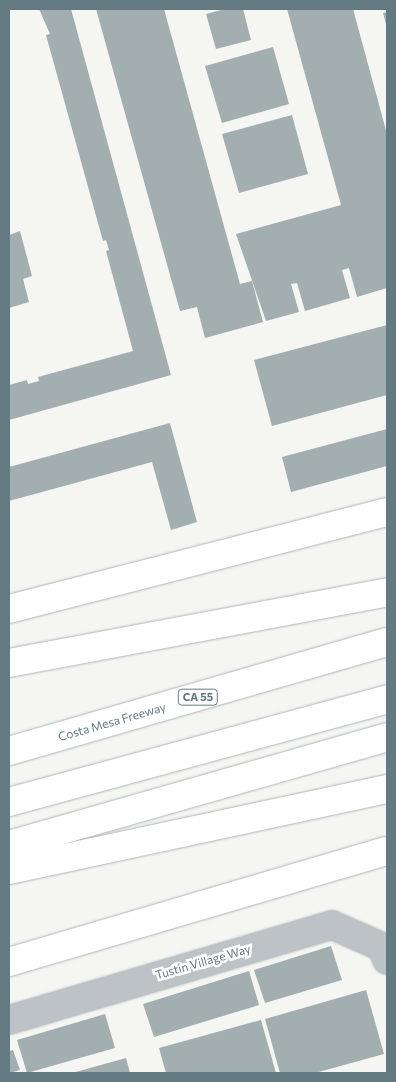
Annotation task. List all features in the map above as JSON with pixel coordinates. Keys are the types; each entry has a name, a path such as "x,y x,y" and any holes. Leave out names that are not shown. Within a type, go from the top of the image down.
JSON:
{"highway":[{"path":"9,609 387,512"},
{"path":"9,663 387,592"},
{"name":"Costa Mesa Freeway","path":"9,751 387,642"},
{"path":"9,802 387,699"},
{"path":"9,845 387,737"},
{"path":"9,870 387,789"},
{"path":"9,962 387,851"}],"street":[{"name":"Tustin Village Way","path":"9,1020 332,925 382,947 387,960"}],"building":[{"path":"39,9 71,9 171,375 9,420 9,385 27,380 28,384 39,381 38,377 133,351 106,251 109,250 106,240 103,241 46,35 50,34"},
{"path":"96,9 164,9 240,284 252,281 263,322 205,338 197,307 180,311"},
{"path":"225,9 243,9 251,40 216,49 206,14"},
{"path":"287,9 353,9 387,134 387,288 357,297 349,268 342,270 350,298 305,311 297,283 291,284 299,312 266,321 236,234 341,205"},
{"path":"387,12 387,28 383,13"},
{"path":"273,47 289,104 222,123 205,66"},
{"path":"292,115 308,174 239,193 222,134"},
{"path":"20,231 32,276 23,279 29,302 9,308 9,235"},
{"path":"387,325 387,395 272,426 254,360"},
{"path":"170,423 197,522 171,530 152,462 9,501 9,467"},
{"path":"387,429 387,466 291,492 282,457"},
{"path":"331,946 342,980 265,1003 254,970"},
{"path":"249,971 259,1005 154,1037 143,1004"},
{"path":"366,990 384,1054 315,1073 280,1073 265,1019"},
{"path":"105,1014 115,1048 27,1073 17,1040"},
{"path":"261,1020 276,1073 166,1073 159,1048"},
{"path":"13,1050 20,1070 9,1073 9,1051"},
{"path":"126,1058 130,1073 72,1073"}]}
